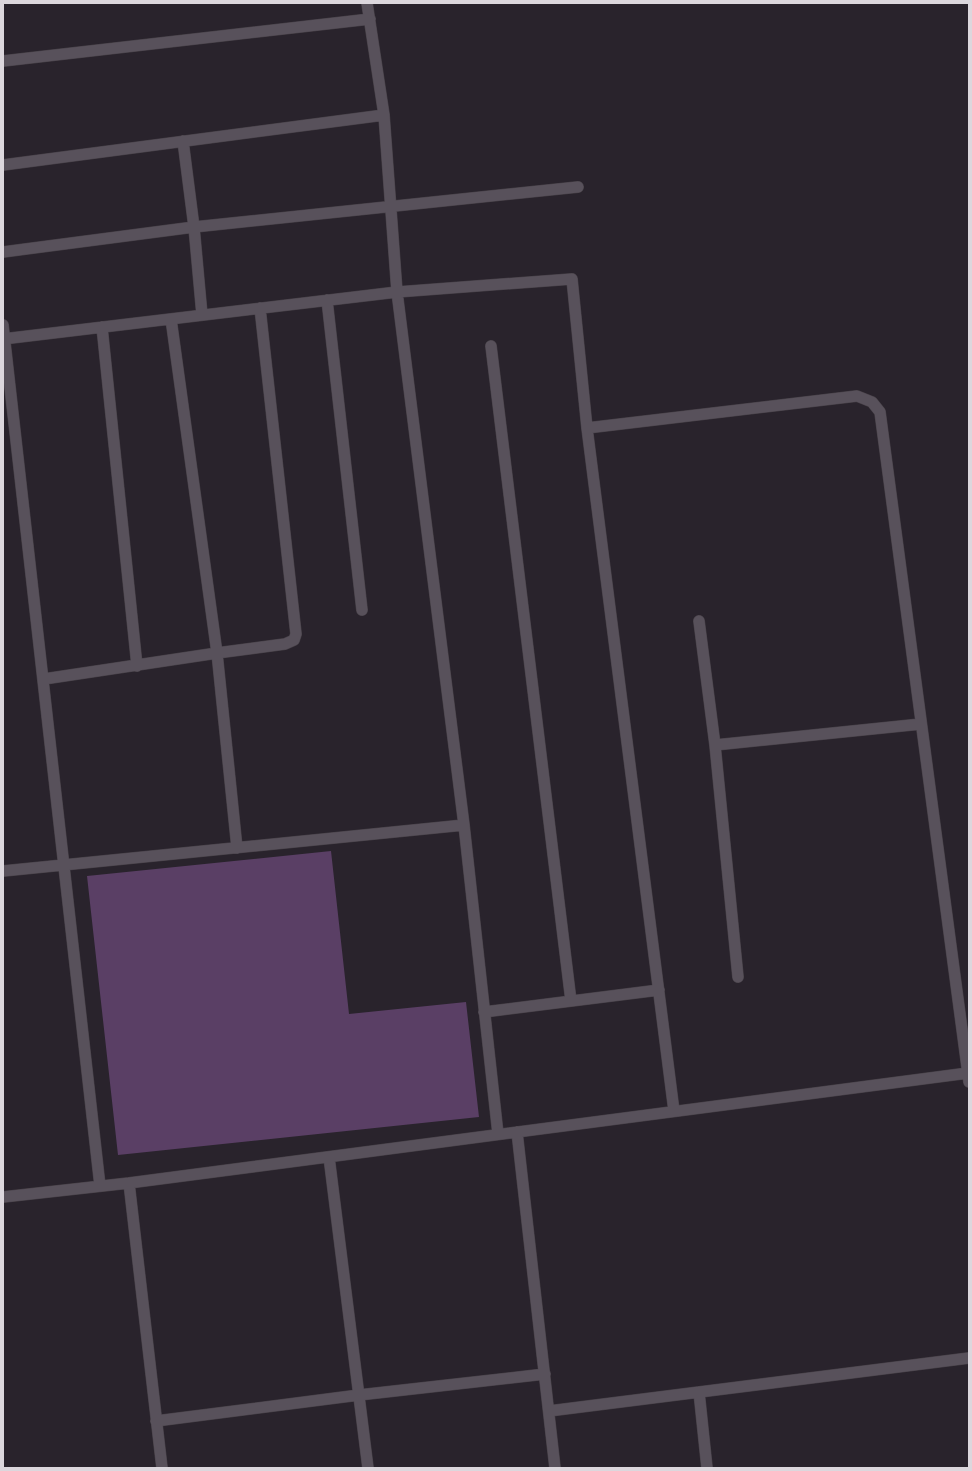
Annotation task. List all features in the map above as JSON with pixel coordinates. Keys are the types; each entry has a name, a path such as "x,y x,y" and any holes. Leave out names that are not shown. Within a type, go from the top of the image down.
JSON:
{"lane":[{"path":"367,3 384,115 397,292 464,825 498,1134"},
{"path":"3,61 370,19"},
{"path":"3,165 384,115"},
{"path":"183,142 194,227 202,315"},
{"path":"3,252 194,227 578,187"},
{"path":"4,339 397,292 572,279 587,428 674,1111"},
{"path":"327,300 362,610"},
{"path":"44,679 286,644 294,640 296,634 260,308"},
{"path":"171,318 217,653 237,848"},
{"path":"3,325 100,1186"},
{"path":"102,327 137,666"},
{"path":"491,346 571,1001"},
{"path":"3,1197 100,1186 674,1111 968,1077 880,412 872,402 857,396 587,428"},
{"path":"699,621 715,745 738,977"},
{"path":"715,745 921,724"},
{"path":"3,871 464,825"},
{"path":"484,1012 659,990"},
{"path":"517,1132 555,1468"},
{"path":"329,1156 368,1468"},
{"path":"129,1182 162,1468"},
{"path":"549,1411 969,1358"},
{"path":"156,1421 358,1395 545,1374"},
{"path":"699,1392 707,1468"}],"shaded area":[{"path":"331,851 349,1014 466,1002 479,1117 118,1155 87,876"}]}
